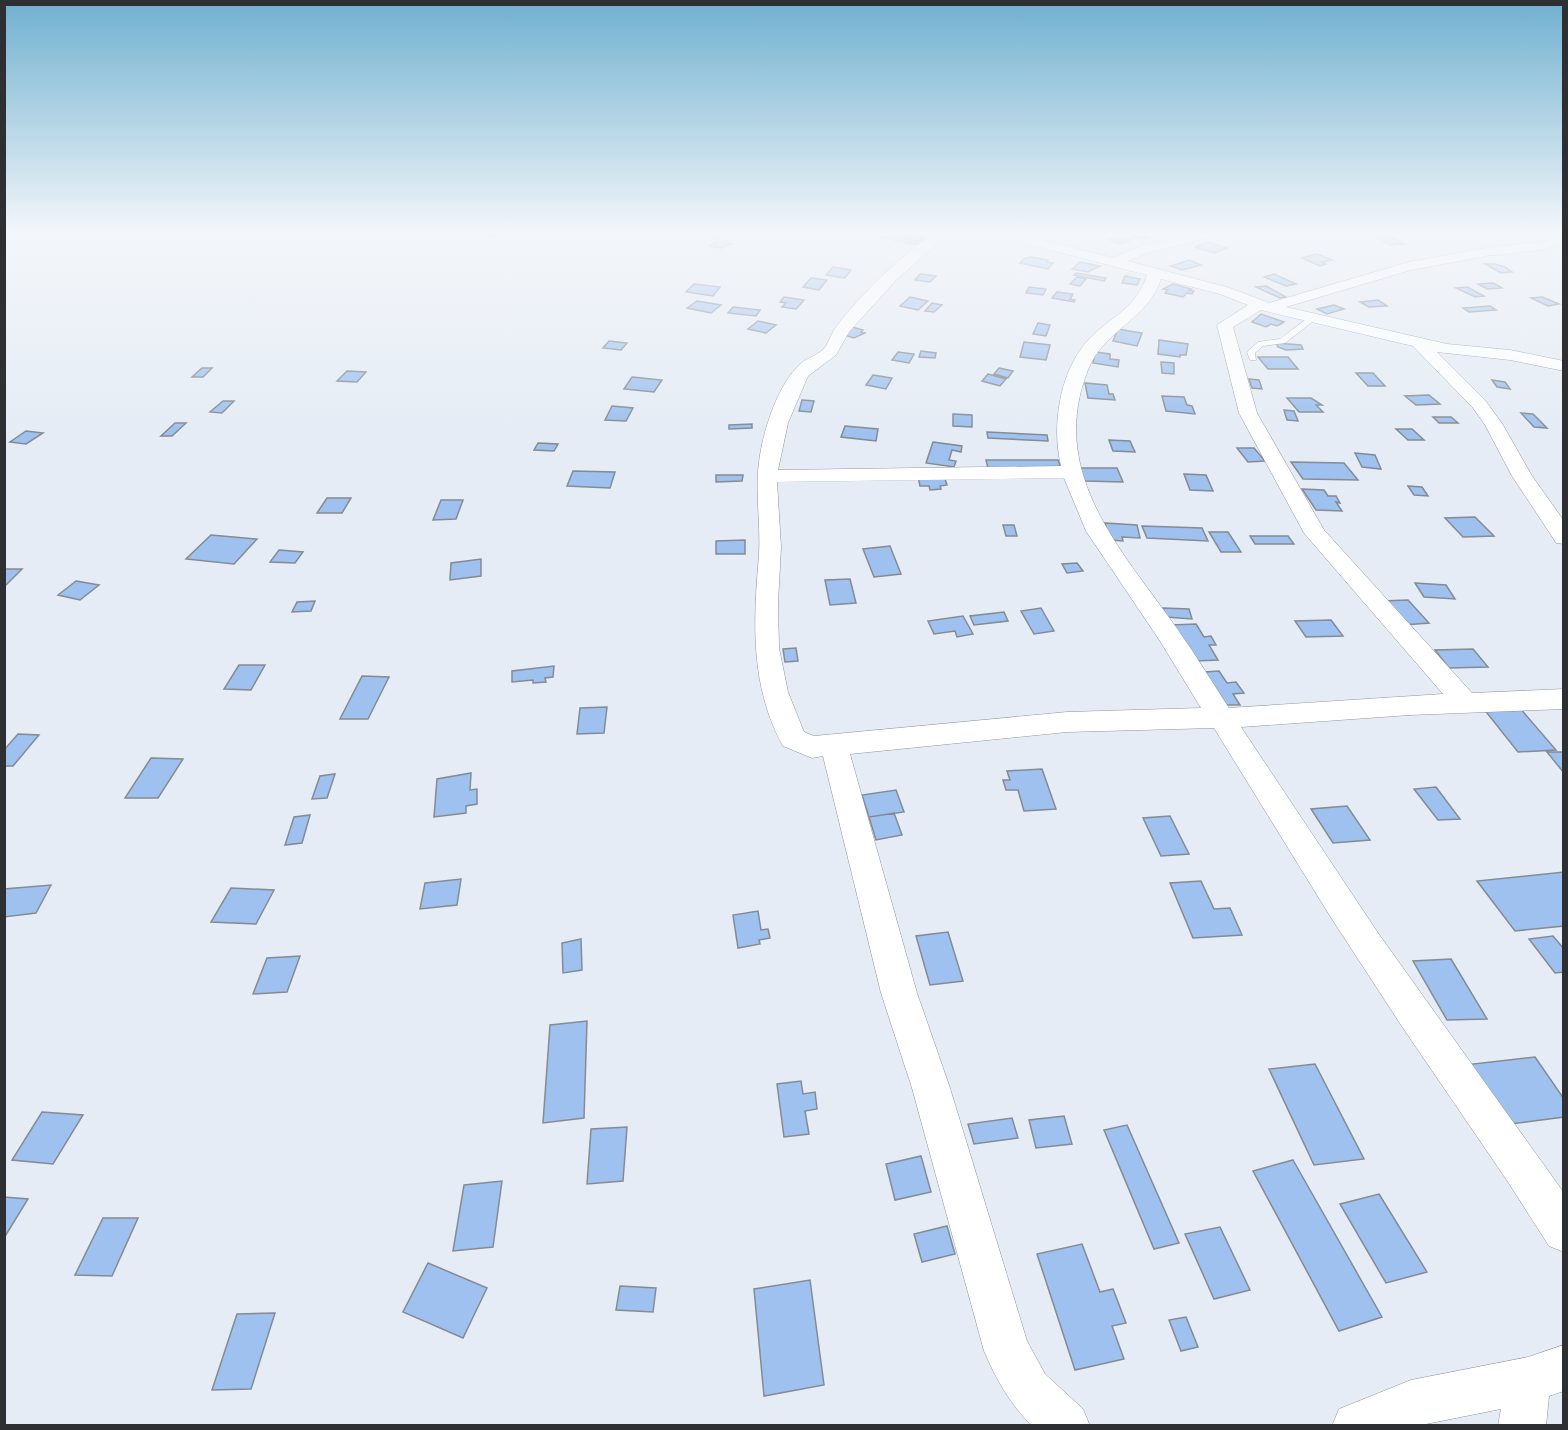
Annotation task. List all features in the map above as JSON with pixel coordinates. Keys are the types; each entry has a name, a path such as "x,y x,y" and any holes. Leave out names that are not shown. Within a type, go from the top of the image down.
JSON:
{"street":[{"path":"870,299 841,331 832,351 804,370 783,409 772,442 767,507 771,542 765,619 768,669 776,698 793,739 812,747 834,746 1066,722 1222,718 1466,702 1563,699"},
{"path":"1144,299 1124,321 1099,338 1086,354 1069,402 1065,424 1072,472 1082,504 1105,545 1162,625 1361,937 1563,1231"},
{"path":"1245,299 1312,319 1447,349 1510,355 1563,366"},
{"path":"1291,299 1265,306 1225,325 1248,413 1315,533 1466,702"},
{"path":"1418,342 1479,404 1494,425 1522,476 1563,538"},
{"path":"768,476 1072,472"},
{"path":"834,746 899,993 931,1088 1007,1352 1029,1390 1066,1425"},
{"path":"1356,1425 1411,1403 1546,1374"},
{"path":"1522,1425 1546,1374"}],"lane":[{"path":"1253,358 1251,352 1261,344 1282,341 1312,319"}],"building":[{"path":"783,299 804,300 796,309 782,307 786,303 780,302"},
{"path":"908,299 928,301 918,310 900,306"},
{"path":"1056,299 1070,299 1075,300 1074,302"},
{"path":"1533,299 1546,299 1559,304 1548,306"},
{"path":"1378,300 1387,306 1369,307 1360,302"},
{"path":"697,301 721,305 711,313 687,308"},
{"path":"932,303 942,305 934,312 925,311"},
{"path":"1334,305 1344,309 1327,314 1317,309"},
{"path":"1490,306 1496,310 1469,312 1463,308"},
{"path":"733,307 760,310 756,316 728,313"},
{"path":"1261,314 1284,322 1277,326 1271,324 1266,327 1252,322"},
{"path":"758,321 776,325 766,333 748,329"},
{"path":"1038,323 1050,325 1046,336 1033,334"},
{"path":"849,326 863,330 861,332 865,333 854,338 838,333"},
{"path":"1118,329 1142,333 1137,346 1113,341"},
{"path":"1159,340 1188,344 1186,355 1180,355 1180,357 1158,354"},
{"path":"609,341 627,343 621,350 603,348"},
{"path":"1024,342 1050,345 1046,360 1020,357"},
{"path":"1276,343 1301,345 1303,349 1286,350 1278,347"},
{"path":"921,351 936,353 935,358 919,357"},
{"path":"898,352 914,354 909,363 892,360"},
{"path":"1095,352 1110,354 1110,359 1119,360 1118,367 1093,363"},
{"path":"1258,357 1288,357 1298,369 1268,369"},
{"path":"1161,362 1174,363 1174,374 1162,373"},
{"path":"202,368 212,368 203,377 192,377"},
{"path":"999,368 1013,371 1008,378 994,374"},
{"path":"347,371 366,372 357,382 337,381"},
{"path":"1356,373 1373,373 1385,386 1368,386"},
{"path":"988,374 1006,379 1000,386 982,381"},
{"path":"873,375 892,378 886,389 866,385"},
{"path":"632,377 662,380 654,392 624,389"},
{"path":"1249,379 1259,380 1262,389 1252,388"},
{"path":"1492,380 1505,382 1510,389 1497,387"},
{"path":"1085,383 1107,385 1109,394 1113,394 1115,400 1088,398"},
{"path":"1429,395 1440,404 1416,405 1405,396"},
{"path":"1162,396 1184,397 1187,405 1192,406 1195,414 1166,411"},
{"path":"1287,398 1311,398 1322,405 1316,405 1323,412 1299,412"},
{"path":"802,400 814,401 811,412 799,411"},
{"path":"223,401 234,401 222,413 210,412"},
{"path":"612,406 633,408 626,421 605,420"},
{"path":"1284,410 1294,411 1298,421 1287,420"},
{"path":"1521,413 1533,414 1547,428 1534,427"},
{"path":"953,414 972,415 972,427 953,426"},
{"path":"1433,417 1451,417 1458,423 1439,423"},
{"path":"175,423 186,423 172,436 161,436"},
{"path":"752,424 752,428 729,429 729,425"},
{"path":"845,426 878,429 876,441 841,437"},
{"path":"1396,429 1412,429 1424,440 1408,440"},
{"path":"26,431 43,433 26,444 10,442"},
{"path":"987,432 1047,435 1048,441 988,438"},
{"path":"1109,440 1130,441 1135,452 1113,451"},
{"path":"933,442 962,446 961,452 952,450 949,460 956,461 954,467 926,463"},
{"path":"538,443 558,444 554,451 534,450"},
{"path":"1237,448 1254,448 1265,461 1248,462"},
{"path":"1355,453 1375,455 1381,469 1362,467"},
{"path":"986,460 1058,460 1061,468 988,468"},
{"path":"1291,462 1344,463 1358,480 1303,479"},
{"path":"1079,468 1117,468 1123,482 1085,481"},
{"path":"573,471 615,472 610,488 567,486"},
{"path":"1184,474 1206,475 1213,491 1190,490"},
{"path":"716,475 743,475 742,481 716,482"},
{"path":"944,476 947,485 940,486 941,489 930,490 929,486 920,486 918,477"},
{"path":"1408,486 1422,487 1428,496 1414,495"},
{"path":"1302,489 1324,490 1328,496 1336,496 1340,503 1336,502 1342,511 1316,510"},
{"path":"327,498 351,498 342,513 317,513"},
{"path":"441,500 463,500 456,519 433,520"},
{"path":"1475,517 1494,536 1463,537 1445,518"},
{"path":"1105,523 1137,525 1140,538 1122,537 1123,541 1110,540"},
{"path":"1003,525 1014,525 1017,536 1006,536"},
{"path":"1142,526 1202,528 1208,541 1147,538"},
{"path":"1209,532 1228,532 1241,552 1221,552"},
{"path":"211,535 257,539 234,564 186,559"},
{"path":"1250,536 1288,536 1294,544 1255,544"},
{"path":"745,540 745,554 716,554 716,541"},
{"path":"890,546 901,574 874,577 863,549"},
{"path":"279,550 303,552 295,563 270,562"},
{"path":"481,559 481,576 450,580 451,563"},
{"path":"1077,563 1083,571 1067,573 1062,564"},
{"path":"4,569 22,569 4,587"},
{"path":"850,579 856,603 830,605 825,580"},
{"path":"76,581 99,585 80,600 58,595"},
{"path":"1415,583 1446,585 1455,599 1424,597"},
{"path":"1408,600 1429,623 1403,625 1383,601"},
{"path":"315,601 311,611 292,612 297,602"},
{"path":"1041,608 1054,631 1034,634 1021,611"},
{"path":"1163,608 1189,609 1192,619 1166,617"},
{"path":"1004,612 1008,621 974,625 970,616"},
{"path":"963,616 973,634 957,637 955,631 934,634 928,621"},
{"path":"1331,620 1343,636 1306,637 1295,621"},
{"path":"1196,624 1204,637 1211,636 1216,645 1209,645 1218,660 1195,661 1172,625"},
{"path":"796,648 798,661 785,662 783,649"},
{"path":"1473,649 1488,667 1449,668 1435,650"},
{"path":"239,665 265,665 251,690 224,689"},
{"path":"554,666 553,677 545,678 546,682 533,683 533,680 512,682 512,671"},
{"path":"1219,671 1227,683 1236,682 1244,693 1233,694 1240,705 1226,705 1205,672"},
{"path":"362,676 389,677 368,719 340,719"},
{"path":"607,707 604,733 577,734 580,708"},
{"path":"1519,707 1556,750 1518,752 1483,708"},
{"path":"18,734 39,735 13,766 4,766 4,750"},
{"path":"1547,752 1564,752 1564,773"},
{"path":"151,758 183,759 158,798 125,798"},
{"path":"1042,769 1056,809 1024,811 1018,790 1006,790 1003,780 1010,780 1007,771"},
{"path":"471,773 470,790 477,789 477,804 466,806 466,813 434,817 437,779"},
{"path":"335,774 327,798 312,799 320,776"},
{"path":"1436,787 1460,819 1438,820 1414,789"},
{"path":"896,790 904,812 869,817 862,795"},
{"path":"1347,806 1370,840 1333,843 1311,809"},
{"path":"894,813 902,835 876,840 869,817"},
{"path":"310,815 302,843 285,845 294,817"},
{"path":"1170,816 1189,854 1161,856 1143,818"},
{"path":"1564,872 1564,926 1515,931 1477,881"},
{"path":"461,879 457,905 420,909 425,883"},
{"path":"1201,881 1214,909 1230,908 1242,935 1193,938 1170,883"},
{"path":"51,885 36,913 4,917 4,889"},
{"path":"231,888 274,890 256,924 211,922"},
{"path":"758,911 761,930 768,929 770,938 759,940 760,944 738,948 733,915"},
{"path":"948,932 963,981 930,985 916,936"},
{"path":"1553,936 1564,949 1564,972 1555,973 1529,939"},
{"path":"581,939 582,970 563,973 562,943"},
{"path":"300,956 287,992 253,994 267,958"},
{"path":"1451,959 1487,1019 1447,1020 1413,961"},
{"path":"587,1021 584,1118 543,1123 550,1025"},
{"path":"1535,1057 1564,1099 1564,1117 1503,1125 1464,1065"},
{"path":"1315,1064 1364,1159 1314,1165 1269,1069"},
{"path":"801,1081 803,1094 815,1092 817,1109 805,1111 809,1134 784,1137 777,1084"},
{"path":"42,1112 83,1115 53,1164 12,1160"},
{"path":"1064,1116 1072,1144 1036,1148 1029,1120"},
{"path":"1012,1118 1018,1138 974,1144 968,1124"},
{"path":"1127,1125 1179,1243 1154,1249 1104,1130"},
{"path":"627,1127 623,1181 587,1184 591,1129"},
{"path":"921,1156 931,1192 895,1200 886,1164"},
{"path":"1293,1160 1382,1317 1339,1331 1253,1171"},
{"path":"502,1181 493,1247 453,1251 464,1185"},
{"path":"1379,1194 1427,1272 1386,1283 1340,1204"},
{"path":"4,1197 28,1199 4,1238"},
{"path":"103,1218 138,1218 112,1276 75,1275"},
{"path":"947,1226 955,1254 922,1262 914,1234"},
{"path":"1220,1227 1250,1290 1214,1299 1185,1234"},
{"path":"1082,1244 1100,1292 1113,1289 1126,1323 1112,1326 1124,1359 1075,1370 1037,1254"},
{"path":"428,1263 487,1288 463,1338 403,1312"},
{"path":"810,1280 824,1385 764,1396 754,1289"},
{"path":"620,1286 656,1288 653,1312 616,1310"},
{"path":"275,1313 251,1389 212,1390 237,1314"},
{"path":"1186,1317 1198,1347 1181,1351 1169,1320"}]}
